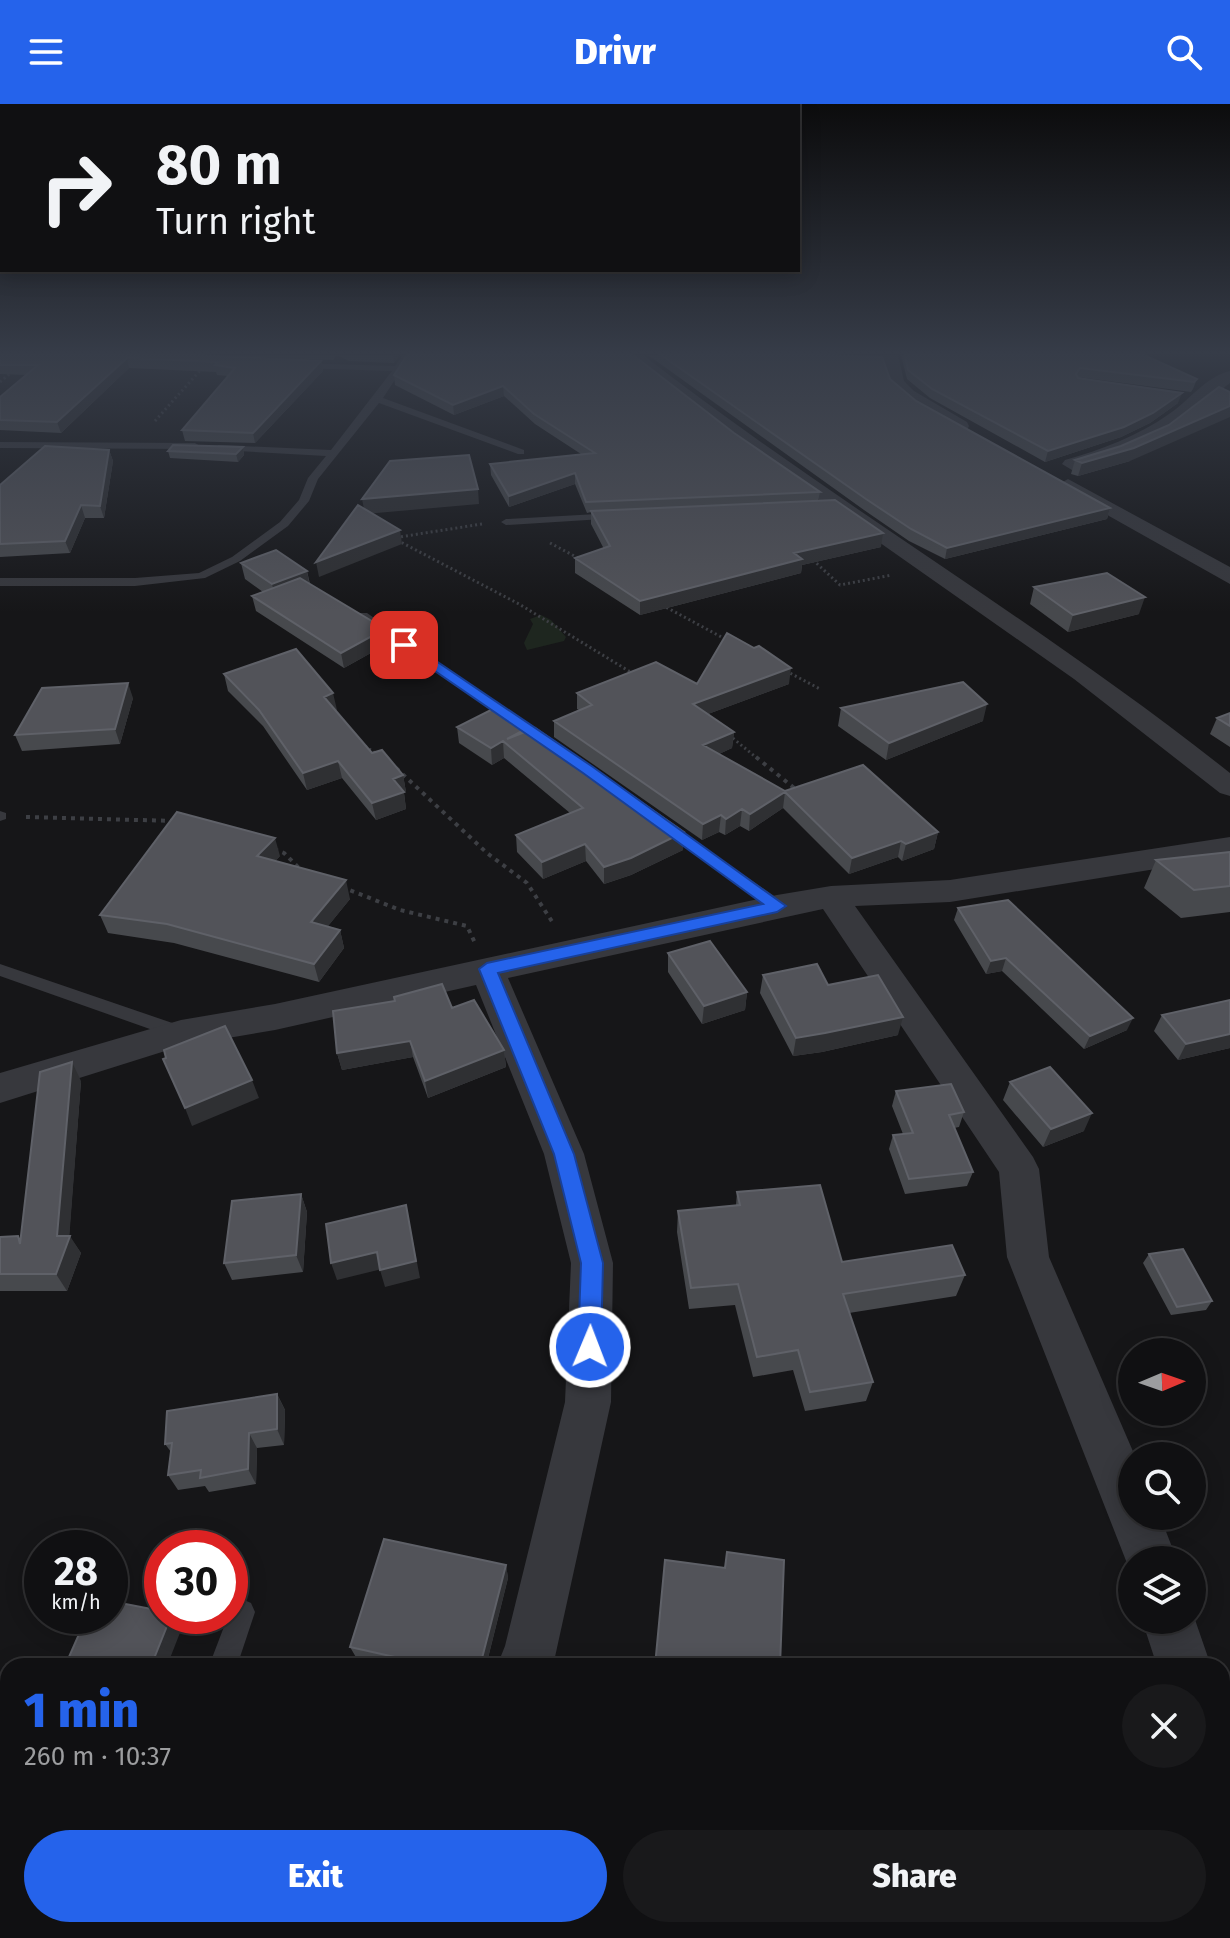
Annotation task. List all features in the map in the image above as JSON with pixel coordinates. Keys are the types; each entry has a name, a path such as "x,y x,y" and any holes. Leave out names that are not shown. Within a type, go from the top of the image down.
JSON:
{"street":[{"path":"745,441 838,509 931,566 1187,752 1230,787"},
{"path":"1132,441 1091,459 1050,470 1230,577"},
{"path":"0,1088 181,1033 275,1017 777,906 831,897 950,891 1230,847"},
{"path":"831,897 1019,1169 1028,1257 1118,1475"},
{"path":"487,969 564,1154 592,1263 588,1402 534,1658"},
{"path":"1174,1634 1181,1658"}],"lane":[{"path":"0,582 135,582 201,576 236,559 284,524 304,501 313,478 344,441"},
{"path":"491,441 521,452"},
{"path":"0,445 134,445 334,453"},
{"path":"506,522 633,515"},
{"path":"363,616 562,752"},
{"path":"651,815 777,906"},
{"path":"0,970 181,1033"},
{"path":"226,1658 234,1634"}],"path":[{"path":"134,445 138,441"},
{"path":"591,565 540,538 521,534 506,522 393,538 519,604 642,679"},
{"path":"809,556 840,585 931,566"},
{"path":"656,602 737,645"},
{"path":"779,667 820,689"},
{"path":"724,732 799,792"},
{"path":"350,735 382,758"},
{"path":"394,766 487,853 527,883 572,950"},
{"path":"1,816 181,821"},
{"path":"270,848 284,853 302,872 316,877"},
{"path":"330,883 400,910 467,926 487,969"}],"shaded area":[{"path":"541,615 551,620 566,637 564,641 527,650 524,643 533,624 530,619"}],"building":[{"path":"576,441 745,441 820,492 586,502 575,473 509,496 490,464 595,453"},
{"path":"783,441 988,441 1110,508 947,548 866,499"},
{"path":"1029,441 1081,441 1048,451"},
{"path":"1133,441 1151,441 1082,463 1075,460"},
{"path":"173,445 243,447 236,454 168,451"},
{"path":"45,446 109,450 100,506 81,505 65,541 0,544 0,485"},
{"path":"469,455 478,489 362,499 390,461"},
{"path":"835,500 883,533 794,553 802,559 640,601 575,558 610,546 591,511"},
{"path":"358,505 400,530 316,562"},
{"path":"276,550 307,571 272,584 241,563"},
{"path":"1107,573 1145,597 1073,615 1034,587"},
{"path":"300,578 385,629 341,653 252,596"},
{"path":"727,633 754,648 759,646 791,668 693,704 734,732 703,745 785,791 863,765 938,832 852,858 785,792 750,814 742,809 726,819 721,815 703,824 554,721 592,705 577,693 656,662 697,684"},
{"path":"296,649 333,693 324,697 372,753 382,750 403,775 393,779 404,792 372,803 338,761 303,773 259,710 224,674"},
{"path":"963,682 987,704 889,743 841,708"},
{"path":"128,683 115,729 15,735 42,688"},
{"path":"493,709 526,729 507,739 535,728 684,832 631,858 604,867 585,844 542,862 516,835 583,808 503,741 491,748 457,727"},
{"path":"1230,713 1230,726 1217,718"},
{"path":"177,812 275,838 257,856 346,880 311,922 340,930 314,964 167,924 100,915"},
{"path":"1230,852 1230,886 1194,890 1156,860"},
{"path":"1008,900 1133,1018 1090,1036 1006,958 991,961 958,908"},
{"path":"710,941 747,992 704,1006 668,953"},
{"path":"817,964 828,985 878,975 903,1017 796,1038 763,975"},
{"path":"442,984 452,1008 474,1000 504,1050 425,1081 410,1041 337,1053 333,1011 395,1001 394,997"},
{"path":"1230,1000 1230,1034 1186,1044 1162,1015"},
{"path":"225,1026 252,1080 185,1108 163,1059 166,1058 164,1050"},
{"path":"72,1062 57,1236 70,1236 56,1274 0,1274 0,1237 18,1236 20,1244 40,1072"},
{"path":"1050,1067 1092,1113 1051,1129 1010,1082"},
{"path":"951,1084 964,1112 949,1115 973,1172 909,1179 893,1135 913,1133 896,1091"},
{"path":"820,1185 842,1262 952,1245 965,1275 843,1294 873,1382 810,1392 798,1350 757,1357 738,1284 691,1288 678,1211 740,1205 737,1192"},
{"path":"301,1194 296,1255 224,1263 232,1201"},
{"path":"406,1205 416,1261 380,1270 377,1252 331,1263 326,1224"},
{"path":"1183,1249 1212,1301 1177,1307 1149,1254"},
{"path":"277,1394 277,1429 249,1433 248,1469 200,1478 201,1470 168,1475 172,1443 165,1444 167,1411"},
{"path":"384,1539 506,1565 482,1658 399,1658 350,1647"},
{"path":"727,1552 784,1560 780,1658 656,1658 665,1560 725,1568"},
{"path":"128,1604 144,1608 144,1634 164,1634 154,1658 69,1658 79,1634 128,1634"}],"route":[{"path":"404,645 588,770 777,906 487,969 564,1154 592,1263 590,1347"}]}
